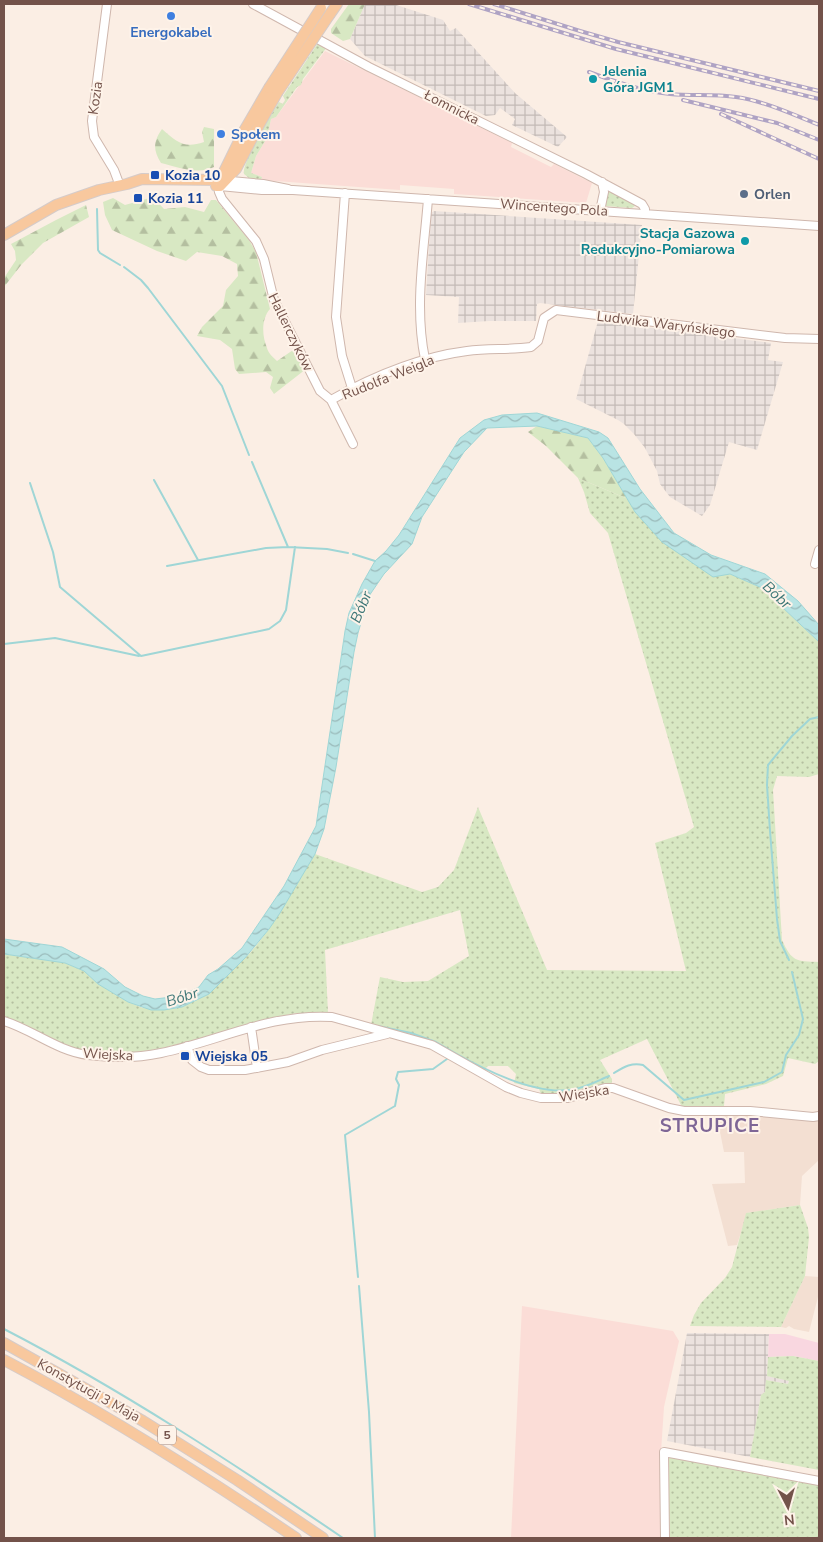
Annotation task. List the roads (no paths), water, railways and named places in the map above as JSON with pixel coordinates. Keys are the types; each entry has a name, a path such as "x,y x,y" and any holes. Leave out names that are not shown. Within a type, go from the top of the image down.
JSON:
{"main road":[{"path":"222,185 244,131 325,9 337,4"},
{"path":"222,185 236,169 260,123 273,90"},
{"name":"Wincentego Pola","path":"4,235 39,214 70,199 142,179 162,178 222,185"},
{"name":"Konstytucji 3 Maja","path":"4,1343 159,1430 323,1538"},
{"name":"5","path":"4,1360 86,1405 163,1451 296,1538"}],"street":[{"name":"Kozia","path":"107,4 92,121 94,137 123,185"},
{"name":"Łomnicka","path":"253,4 369,67 602,182 642,204 645,214"},
{"path":"236,169 240,178 245,181"},
{"name":"Wincentego Pola","path":"222,185 245,181 288,189"},
{"path":"600,211 604,192 602,182"},
{"name":"Wincentego Pola","path":"222,185 262,190 288,189 819,226"},
{"name":"Hallerczyków","path":"222,185 222,199 256,241 264,259 274,300 320,391 330,400 353,444"},
{"path":"344,193 336,317 342,356 352,388"},
{"path":"425,359 421,338 420,316 428,199"},
{"name":"Ludwika Waryńskiego","path":"535,345 544,318 551,312 561,310 727,332 785,338 819,339"},
{"name":"Rudolfa Weigla","path":"330,400 352,388 425,359 465,351 526,348 535,345"},
{"path":"815,564 819,550"},
{"name":"Wiejska","path":"4,1021 18,1025 56,1046 71,1051 88,1055 135,1056 160,1054 277,1020 315,1016 332,1018 432,1045 506,1086 521,1093 541,1098 568,1098 605,1088 613,1088 669,1108 684,1111 750,1111 819,1116"},
{"path":"251,1027 257,1068"},
{"name":"Wiejska","path":"187,1046 192,1060 201,1067 209,1070 245,1070 288,1062 322,1050 388,1034"},
{"path":"664,1538 664,1452 819,1481"}],"water":[{"name":"Bóbr","path":"537,413 599,432 608,438 640,489 674,533 711,555 765,574 798,601 819,625 819,642 762,588 730,574 713,577 662,542 635,512 603,458 588,438 537,426 487,428 464,452 422,517 412,544 384,574 369,596 354,652 324,829 315,854 280,913 245,958 209,994 182,1007 151,1010 128,1002 98,984 84,971 65,963 4,954 4,939 62,947 104,969 125,987 143,996 155,999 180,996 199,987 208,975 218,969 242,948 284,886 316,826 345,631 349,613 362,584 375,561 399,535 460,438 484,420 502,415"}],"waterway":[{"path":"97,209 98,250 120,265"},
{"path":"124,267 148,288 222,386 249,455"},
{"path":"252,462 288,547 327,549 348,553"},
{"path":"154,480 198,560"},
{"path":"30,483 53,552 60,587 141,656 269,629 280,621 286,610 295,547"},
{"path":"167,566 266,548 288,547"},
{"path":"353,554 375,561"},
{"path":"4,644 55,638 139,656"},
{"path":"789,960 780,941 777,919 767,785 768,765 792,736 810,719 819,717"},
{"path":"614,1073 632,1065 643,1065 684,1100 764,1082 782,1072 786,1055 799,1035 803,1019 792,972"},
{"path":"378,1026 411,1033 436,1042 455,1053"},
{"path":"454,1054 525,1085 555,1090 579,1088 609,1076"},
{"path":"358,1277 345,1135 395,1106 399,1085 396,1079 398,1072 433,1069 447,1059"},
{"path":"359,1286 369,1412 375,1538"},
{"path":"4,1329 134,1402 260,1482 343,1538"}],"railway":[{"path":"469,4 616,49 819,99"},
{"path":"494,4 618,42 819,91"},
{"path":"589,72 629,86 660,93 728,96 746,99 778,108 819,125"},
{"path":"683,100 777,123 819,140"},
{"path":"721,114 819,159"}],"place":[{"name":"Energokabel","path":"171,16"},
{"name":"Jelenia Góra JGM1","path":"593,79"},
{"name":"Społem","path":"221,134"},
{"name":"Kozia 10","path":"155,175"},
{"name":"Orlen","path":"744,194"},
{"name":"Kozia 11","path":"138,198"},
{"name":"Stacja Gazowa Redukcyjno-Pomiarowa","path":"745,241"},
{"name":"Wiejska 05","path":"185,1056"}],"district":[{"name":"STRUPICE","path":"710,1125"}]}
